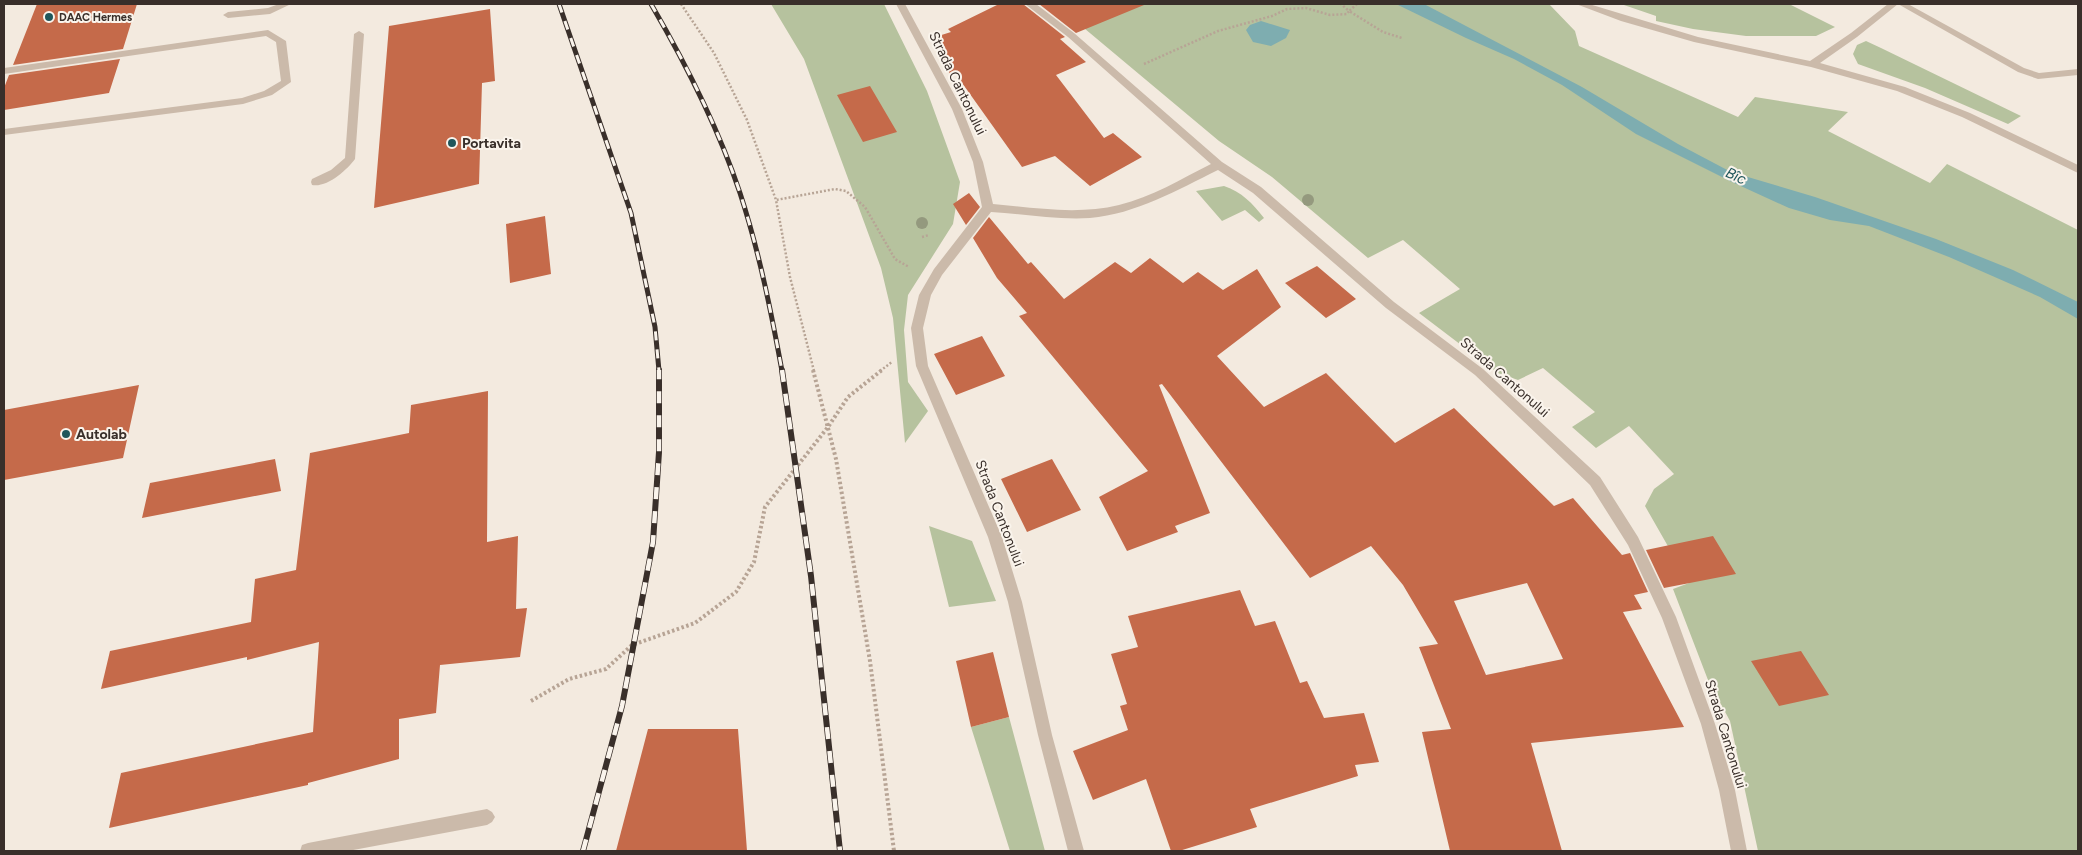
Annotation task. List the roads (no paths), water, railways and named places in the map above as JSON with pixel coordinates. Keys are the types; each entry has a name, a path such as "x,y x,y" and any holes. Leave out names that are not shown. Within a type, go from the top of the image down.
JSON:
{"street":[{"path":"228,15 270,11 286,4"},
{"name":"Strada Cantonului","path":"900,4 957,109 978,162 988,208 938,272 925,295 917,328 922,366 995,537 1015,602 1045,735 1076,851"},
{"name":"Strada Cantonului","path":"1030,4 1071,35 1218,165 1257,190 1390,305 1479,372 1596,481 1633,541 1669,617 1708,724 1727,790 1739,851"},
{"path":"1581,4 1624,19 1697,40 1812,64 1901,89 1966,115 2078,169"},
{"path":"1812,64 1854,35 1893,4"},
{"path":"1902,4 2021,70 2038,76 2078,72"},
{"path":"4,71 268,32 280,41 286,82 268,93 243,101 4,132"},
{"path":"316,182 335,173 350,159 359,34"},
{"path":"988,208 1058,213 1103,212 1131,205 1175,187 1218,165"},
{"path":"308,851 487,817"}],"water":[{"name":"Bîc","path":"1396,4 1424,4 1582,87 1678,144 1731,172 1815,197 1936,239 2013,270 2078,302 2078,319 2040,297 1949,257 1869,226 1830,220 1789,208 1732,182 1636,134 1562,85 1514,59"},
{"path":"1261,21 1290,30 1286,38 1271,46 1253,42 1246,30 1250,25"}],"railway":[{"path":"559,4 631,213 655,327 659,371"},
{"path":"651,4 700,96 722,144 740,193 759,259 782,371"},
{"path":"782,370 811,576 840,851"},
{"path":"583,851 622,706 653,542 659,452 659,371"}],"place":[{"name":"DAAC Hermes","path":"49,17"},
{"name":"Portavita","path":"452,143"},
{"name":"Autolab","path":"66,434"}]}
